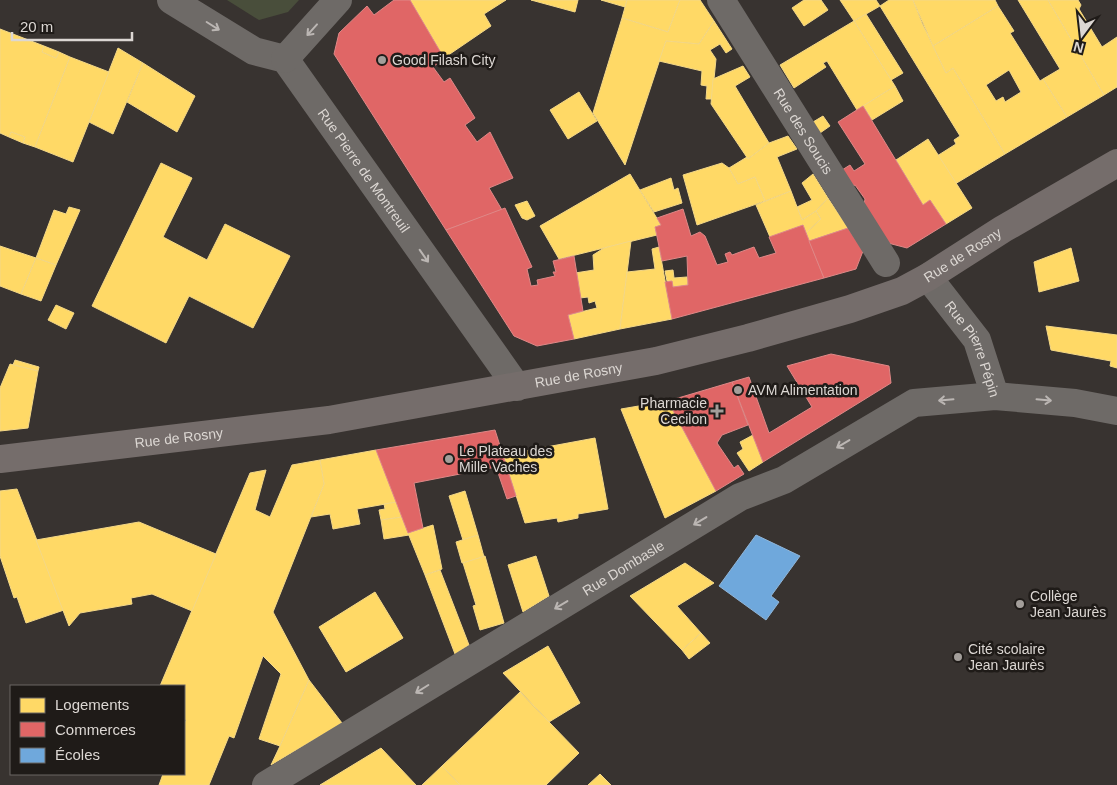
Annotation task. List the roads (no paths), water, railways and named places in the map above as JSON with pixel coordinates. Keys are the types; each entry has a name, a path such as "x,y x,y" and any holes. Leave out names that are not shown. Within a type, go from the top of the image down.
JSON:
{"main road":[{"name":"Rue de Rosny","path":"0,459 329,420 656,361 748,338 902,291 928,277 1003,229 1117,163"}],"street":[{"path":"171,0 254,51 285,59 338,0"},
{"name":"Rue des Soucis","path":"721,0 886,263"},
{"name":"Rue Pierre de Montreuil","path":"285,59 517,387"},
{"name":"Rue Pierre Pépin","path":"928,277 977,340 995,396 1075,402 1117,411"},
{"name":"Rue Dombasle","path":"266,785 740,497 784,480 892,414 914,403 995,396"}],"place":[{"name":"Good Filash City","path":"382,60"},
{"name":"AVM Alimentation","path":"738,390"},
{"name":"Pharmacie Cecilon","path":"717,411"},
{"name":"Le Plateau des Mille Vaches","path":"449,459"},
{"name":"Collège Jean Jaurès","path":"1020,604"},
{"name":"Cité scolaire Jean Jaurès","path":"958,657"}]}
